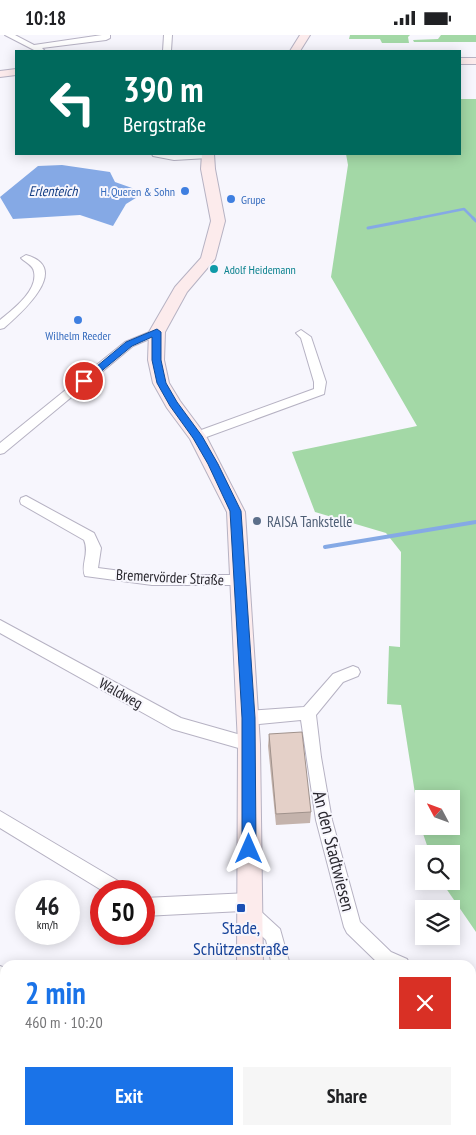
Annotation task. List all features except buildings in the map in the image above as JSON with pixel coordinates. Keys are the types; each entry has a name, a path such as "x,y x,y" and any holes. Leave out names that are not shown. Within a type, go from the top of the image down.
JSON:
{"main road":[{"path":"296,50 305,35"},
{"path":"461,61 476,61"},
{"path":"0,74 15,71"},
{"name":"Bremervörder Straße","path":"208,155 208,169 218,221 208,259 180,290 157,332 156,360 162,383 173,404 197,436 236,511 249,744 250,960"}],"street":[{"path":"0,40 10,35 38,49 106,37 106,35"},
{"path":"167,50 168,35"},
{"path":"162,155 174,157 197,155"},
{"path":"0,326 34,293 40,274 36,265 26,258"},
{"path":"0,449 129,344 157,332"},
{"path":"197,436 320,391 320,381 306,337 301,333"},
{"name":"Bremervörder Straße","path":"26,501 89,537 94,548 90,572 152,579 239,580"},
{"name":"Waldweg","path":"0,626 177,724 249,744"},
{"path":"248,718 308,713 338,678 353,673"},
{"name":"An den Stadtwiesen","path":"308,713 313,757 324,820 353,927 388,960"},
{"path":"0,819 100,880"},
{"path":"155,907 249,907 274,935 280,960"}],"green space":[{"path":"350,35 410,35 408,37 409,43 382,43 380,39 349,39"},
{"path":"441,35 476,35 476,42 414,42 413,40 438,39"},
{"path":"461,99 476,99 476,932 460,909 460,900 454,900 447,890 460,890 460,845 427,845 423,835 460,835 460,790 415,790 415,793 401,705 387,704 389,646 400,647 401,552 386,533 315,512 292,452 417,426 331,277 348,165 346,155 461,155"}],"water":[{"name":"Erlenteich","path":"62,165 110,172 115,182 132,188 139,196 126,204 113,226 80,215 13,219 0,197 38,166"}],"waterway":[{"path":"414,219 464,209 476,221"},
{"path":"368,228 420,218"},
{"path":"325,547 476,522"}],"place":[{"name":"H. Queren & Sohn","path":"185,191"},
{"name":"Grupe","path":"231,199"},
{"name":"Adolf Heidemann","path":"214,269"},
{"name":"Wilhelm Reeder","path":"78,320"},
{"name":"RAISA Tankstelle","path":"257,521"},
{"name":"Stade, Schützenstraße","path":"241,908"}],"route":[{"path":"84,381 129,344 157,332 156,360 162,383 173,404 197,436 236,511 249,744 249,849"}]}
